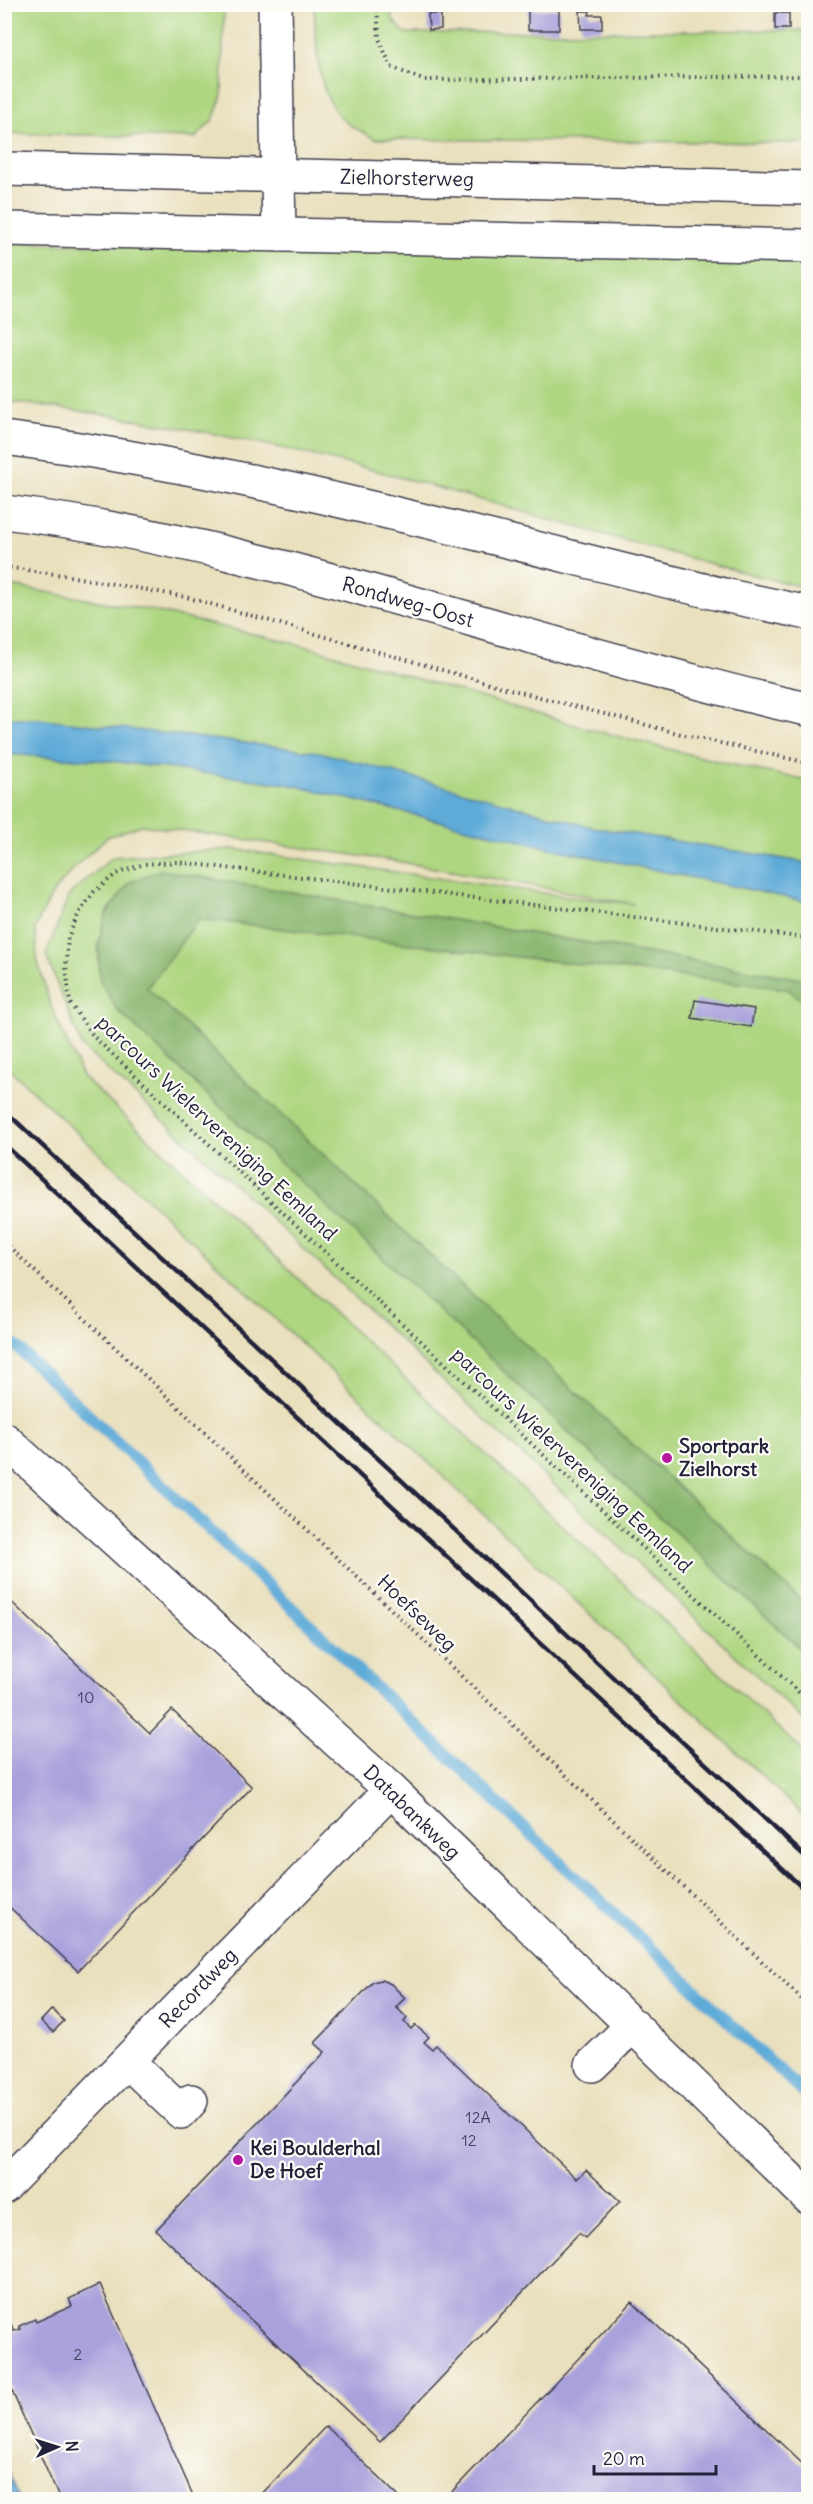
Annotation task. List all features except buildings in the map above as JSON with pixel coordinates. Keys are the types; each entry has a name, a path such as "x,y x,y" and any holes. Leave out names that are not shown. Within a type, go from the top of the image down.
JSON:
{"main road":[{"path":"275,4 279,235"},
{"name":"Zielhorsterweg","path":"4,169 808,188"},
{"path":"4,229 808,246"},
{"path":"4,438 212,471 808,613"},
{"name":"Rondweg-Oost","path":"4,512 203,548 315,576 623,662 808,709"},
{"path":"759,603 808,594"},
{"name":"Databankweg","path":"4,1439 391,1790 808,2197"},
{"name":"Recordweg","path":"4,2187 391,1790"},
{"path":"592,2065 633,2025"},
{"path":"126,2061 181,2112 192,2101"}],"path":[{"path":"377,4 379,39 391,67 423,80 808,76"},
{"path":"4,567 186,597 509,689 681,734 808,764"},
{"name":"parcours Wielervereniging Eemland","path":"808,938 177,862 144,864 116,874 94,892 79,913 68,937 66,966 70,1003 94,1036 808,1701"},
{"name":"Hoefseweg","path":"4,1242 808,2005"}],"green space":[{"path":"5,4 224,5 222,95 213,120 195,138 5,133"},
{"path":"314,5 390,5 393,20 405,33 808,30 808,143 375,139 347,123 336,112 329,99 319,68"},
{"path":"5,243 808,257 808,588 650,547 388,474 293,451 149,422 5,401"},
{"path":"5,585 150,610 309,647 589,729 808,781 808,863 592,827 36,718 5,718"},
{"name":"Sportpark Zielhorst","path":"4,754 111,761 288,784 555,849 808,902 808,1724 243,1192 82,1047 46,955 69,895 113,857 232,849 634,904 396,861 142,825 107,837 78,864 54,891 35,928 37,959 50,1004 82,1076 808,1756 808,1819 5,1065"},
{"path":"160,870 808,980 808,1004 787,989 199,919 147,988 490,1312 808,1607 808,1656 117,1010 100,981 98,945 106,914 130,882"}],"water":[{"path":"4,718 36,718 320,752 592,827 808,863 808,902 555,849 288,784 111,761 5,754"},
{"path":"5,2466 20,2499 5,2499"}],"waterway":[{"path":"4,1335 808,2097"}],"railway":[{"path":"4,1110 808,1859"},
{"path":"4,1144 808,1893"}],"place":[{"name":"Sportpark Zielhorst","path":"667,1458"},
{"name":"Kei Boulderhal De Hoef","path":"238,2160"}]}
